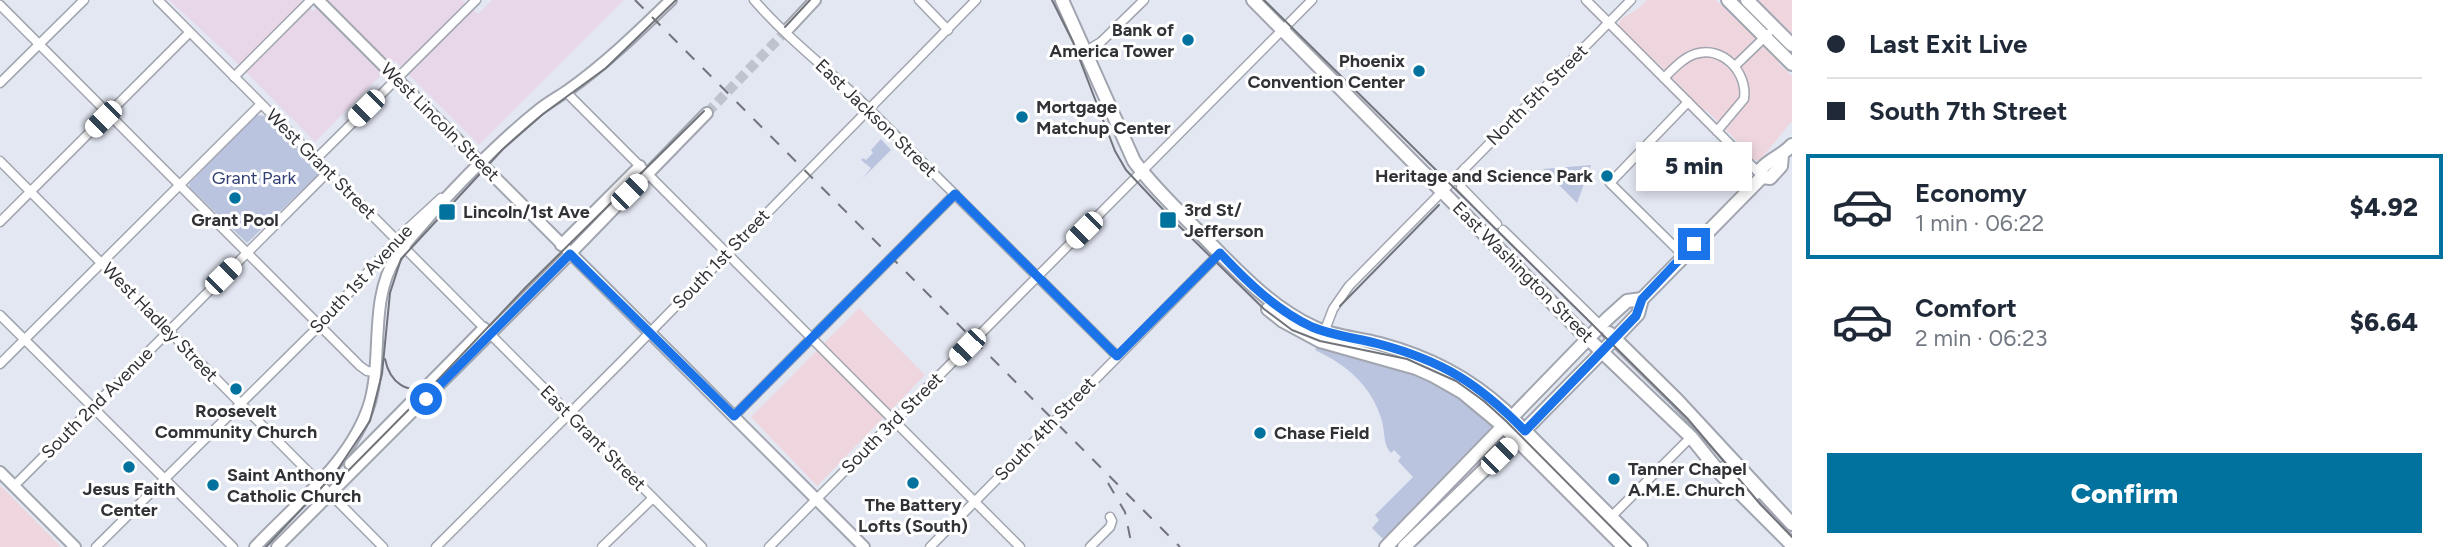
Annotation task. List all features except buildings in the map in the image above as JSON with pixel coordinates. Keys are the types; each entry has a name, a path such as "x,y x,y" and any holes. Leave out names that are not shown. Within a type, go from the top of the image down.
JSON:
{"main road":[{"name":"West Lincoln Street","path":"318,0 864,547"},
{"path":"255,547 319,484 341,456 365,415 375,372 383,288 400,244 520,125 622,47 671,0"},
{"path":"784,30 815,0"},
{"path":"1062,0 1128,149 1141,171 1224,257 1267,307 1283,321 1434,376 1507,422 1624,547"},
{"name":"East Washington Street","path":"1253,0 1588,338 1691,437 1720,473 1789,543"},
{"path":"1728,0 1741,13 1769,32 1790,40"},
{"path":"1741,13 1752,1 1769,32 1792,64"},
{"path":"561,245 706,113"},
{"path":"1404,547 1520,435 1638,314 1642,299 1762,177 1761,169 1772,157 1782,155 1792,145"},
{"path":"277,547 486,330 570,254 644,170"},
{"path":"1386,547 1588,338 1628,301 1642,299"},
{"name":"East Washington Street","path":"1601,326 1696,420 1790,522"},
{"path":"1520,435 1641,547"},
{"path":"1691,437 1790,522"},
{"path":"0,472 75,547"}],"street":[{"path":"0,83 84,0"},
{"name":"West Grant Street","path":"158,0 486,330"},
{"path":"234,77 311,0"},
{"path":"316,159 476,0"},
{"name":"East Jackson Street","path":"754,0 831,72 1117,356"},
{"path":"919,0 948,30"},
{"name":"South 1st Street","path":"436,547 976,0"},
{"path":"1086,51 1101,42 1144,0"},
{"name":"South 3rd Street","path":"769,547 1312,0"},
{"path":"1586,0 1762,177"},
{"name":"North 5th Street","path":"1322,337 1332,309 1349,286 1631,0"},
{"path":"0,5 360,366 375,372"},
{"path":"1735,66 1769,32"},
{"path":"0,222 190,33"},
{"path":"1664,78 1684,60 1700,52 1723,57 1735,66 1742,76 1744,99 1717,131"},
{"path":"566,92 1020,547"},
{"path":"1683,255 1609,183 1688,102"},
{"path":"0,363 261,104"},
{"name":"West Hadley Street","path":"0,161 383,547"},
{"name":"East Washington Street","path":"1465,168 1461,187 1601,326"},
{"name":"South 2nd Avenue","path":"14,486 328,172"},
{"path":"734,416 955,194"},
{"name":"South 1st Avenue","path":"96,547 400,244"},
{"name":"South 4th Street","path":"930,547 1117,356 1224,257"},
{"path":"0,315 233,547"},
{"name":"East Grant Street","path":"486,330 702,547"},
{"path":"1611,517 1691,437"},
{"path":"602,547 653,498"},
{"path":"1090,547 1110,527 1110,517"}],"shaded area":[{"path":"169,0 301,0 313,11 325,0 462,0 478,14 492,0 624,0 479,145 395,61 315,142 234,60"},
{"path":"1647,0 1716,0 1775,56 1792,76 1792,121 1760,160 1752,160 1746,154 1747,151 1706,110 1703,111 1669,74 1618,27 1621,19"},
{"path":"1756,0 1792,0 1792,36"},
{"path":"859,308 925,375 817,486 751,417"},
{"path":"0,485 61,547 0,547"}],"green space":[{"name":"Grant Park","path":"255,115 266,116 319,171 318,175 247,243 189,184"},
{"path":"881,139 891,150 862,179 871,168 861,160 866,160 873,153 871,150"},
{"path":"1591,165 1577,203 1543,169"},
{"path":"1318,345 1394,364 1460,394 1493,425 1383,539 1372,528 1379,520 1375,515 1413,477 1398,461 1401,457 1394,450 1391,453 1388,450 1378,409 1365,387 1338,362 1315,350"}],"tunnel":[{"path":"707,113 787,30"}],"tram line":[{"path":"266,547 336,472 370,421 382,374 390,293 401,259 503,149 543,114 606,68 676,0"},
{"path":"785,27 810,0"},
{"path":"1052,0 1073,42 1115,151 1126,170 1264,309 1292,330 1320,341 1407,359 1456,381 1507,422 1631,547"},
{"path":"1264,0 1687,418 1792,537"},
{"path":"346,473 526,287 704,111"},
{"path":"1340,306 1439,205"},
{"path":"385,359 391,375 401,385 414,389 430,386"}],"railway":[{"path":"635,0 1180,547"},
{"path":"1108,483 1125,512 1132,547"}],"place":[{"name":"Bank of America Tower","path":"1188,40"},
{"name":"Phoenix Convention Center","path":"1419,71"},
{"name":"Mortgage Matchup Center","path":"1022,117"},
{"name":"Heritage and Science Park","path":"1607,176"},
{"name":"Grant Pool","path":"235,198"},
{"name":"Lincoln/1st Ave","path":"447,212"},
{"name":"3rd St/ Jefferson","path":"1168,220"},
{"name":"Roosevelt Community Church","path":"236,389"},
{"name":"Chase Field","path":"1260,433"},
{"name":"Jesus Faith Center","path":"129,467"},
{"name":"Tanner Chapel A.M.E. Church","path":"1614,479"},
{"name":"The Battery Lofts (South)","path":"913,483"},
{"name":"Saint Anthony Catholic Church","path":"213,485"}],"route":[{"path":"426,399 570,254 734,416 955,194 1117,356 1220,253 1289,315 1324,332 1378,343 1437,363 1486,393 1525,431 1638,314 1642,299 1694,244"}]}
